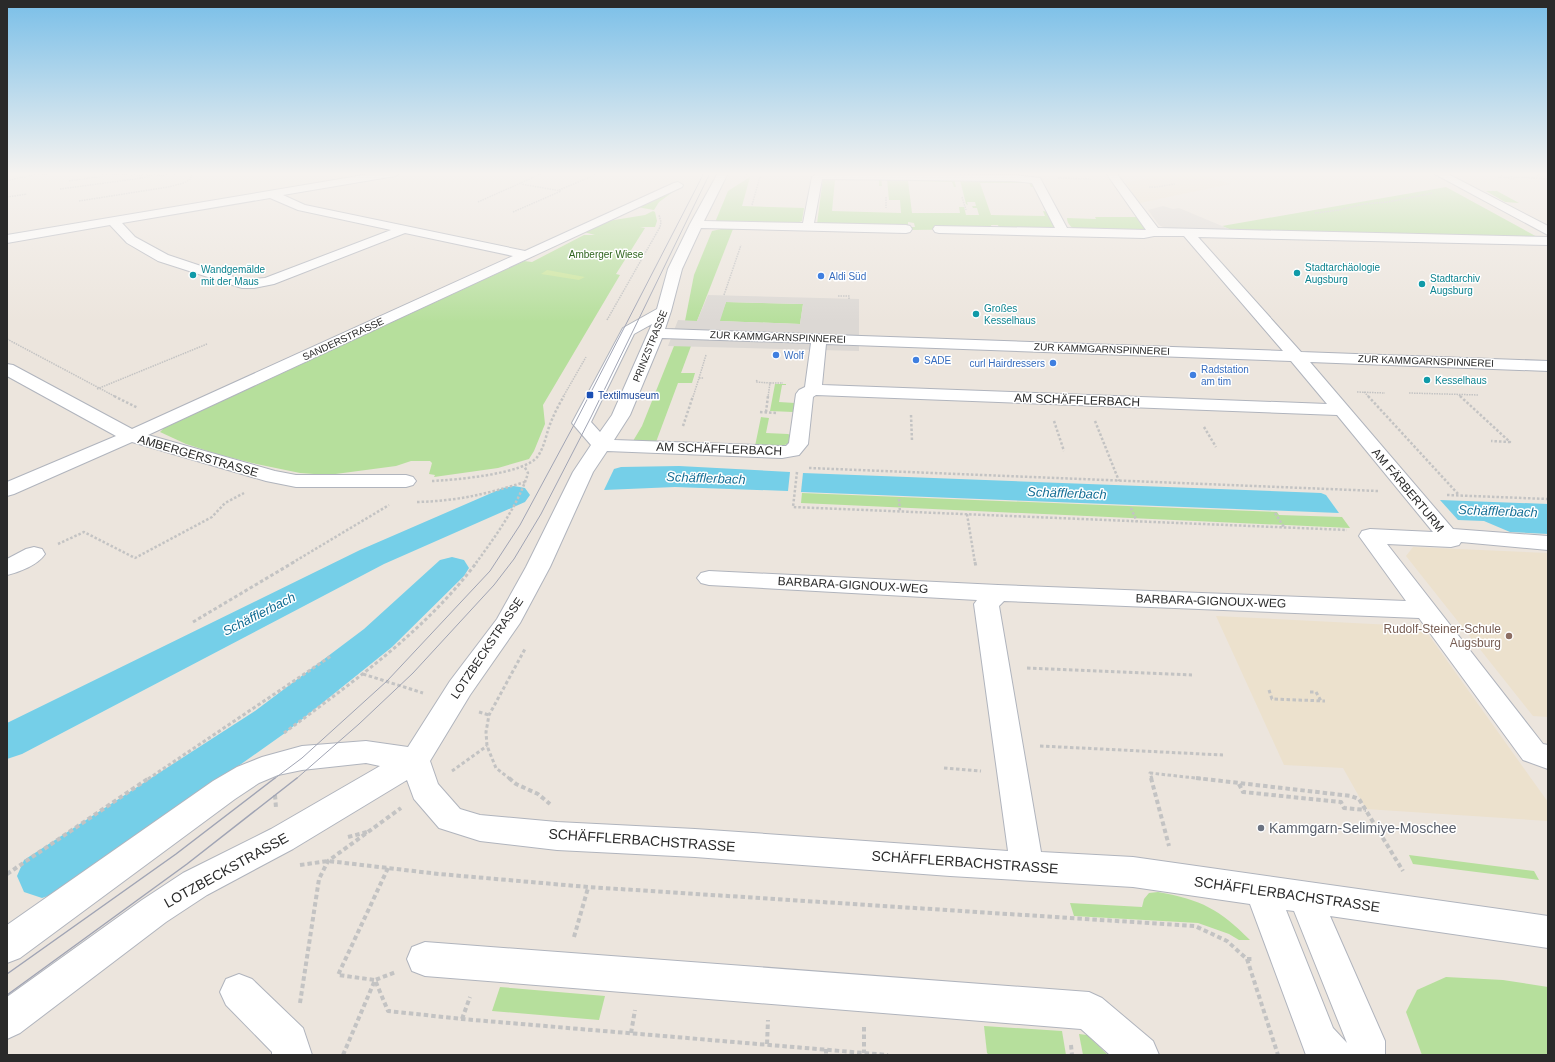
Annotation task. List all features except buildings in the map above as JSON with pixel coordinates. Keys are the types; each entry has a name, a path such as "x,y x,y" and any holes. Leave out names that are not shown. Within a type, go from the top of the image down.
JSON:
{"street":[{"path":"7,239 110,223"},
{"path":"115,223 131,240 163,258 242,284 268,281 402,230"},
{"path":"368,223 527,255"},
{"name":"SANDERSTRASSE","path":"7,490 131,436 597,223"},
{"path":"1058,223 1063,232"},
{"path":"1147,223 1154,232"},
{"path":"1533,223 1548,231"},
{"path":"696,224 906,229"},
{"name":"PRINZSTRASSE","path":"574,490 583,472 621,415 660,322 675,269 696,224"},
{"path":"939,229 1144,234 1154,232 1188,232 1548,241"},
{"name":"AM FÄRBERTURM","path":"1188,232 1325,390 1451,540 1370,536 1533,752 1548,757"},
{"path":"602,445 581,423 628,332 660,322"},
{"name":"ZUR KAMMGARNSPINNEREI","path":"660,322 818,339 1290,351"},
{"name":"ZUR KAMMGARNSPINNEREI","path":"660,322 1290,351 1548,366"},
{"name":"AM SCHÄFFLERBACH","path":"813,390 818,339"},
{"name":"AMBERGERSTRASSE","path":"7,369 131,436 273,477 296,482 406,482"},
{"name":"AM SCHÄFFLERBACH","path":"602,445 782,452 792,450 798,444 805,394 813,390 1342,410"},
{"name":"LOTZBECKSTRASSE","path":"7,1020 160,907 195,884 288,852 415,760 460,688 507,623 538,567 574,490"},
{"path":"1446,534 1548,543"},
{"path":"7,568 34,554"},
{"name":"BARBARA-GIGNOUX-WEG","path":"709,578 989,592 1425,610"},
{"path":"989,592 986,604 1027,867"},
{"path":"7,946 224,790 248,775 272,765 302,758 366,752 415,760"},
{"name":"SCHÄFFLERBACHSTRASSE","path":"415,760 424,790 450,819 480,828 557,836 694,843 1027,867 1133,872 1548,932"},
{"path":"1262,891 1319,1041 1332,1055"},
{"path":"1305,897 1366,1041 1365,1055"},
{"path":"426,959 1089,1011 1139,1055"},
{"path":"238,992 289,1042 291,1051"}],"path":[{"path":"724,295 742,243"},
{"path":"838,296 849,296 849,299"},
{"path":"7,339 97,388 140,409"},
{"path":"67,401 208,344"},
{"path":"682,431 699,378 704,378"},
{"path":"757,380 756,382 770,383 766,412"},
{"path":"1364,392 1460,496"},
{"path":"1409,394 1479,395"},
{"path":"1459,395 1510,442 1491,441"},
{"path":"1047,399 1064,451"},
{"path":"1087,400 1119,481"},
{"path":"798,444 797,466 804,467 1548,499"},
{"path":"193,622 392,502 406,482 436,481 524,466 528,473 526,482 494,538 456,587 405,640 363,674 273,741 272,780 288,852 328,861 439,874 588,887 1195,926 1227,941 1247,959 1278,1055"},
{"path":"797,469 793,507 1353,531"},
{"path":"34,554 84,532 135,558 212,517 225,503 273,477"},
{"path":"392,502 447,501 482,494 526,482"},
{"path":"899,499 900,512"},
{"path":"1132,508 1137,522"},
{"path":"1275,513 1284,528"},
{"path":"967,514 989,592"},
{"path":"7,874 331,656"},
{"path":"995,667 1192,675"},
{"path":"1269,690 1272,699 1326,701"},
{"path":"1310,692 1316,692 1321,701"},
{"path":"490,715 486,732 487,746 496,768 516,784 538,794"},
{"path":"1008,744 1224,755"},
{"path":"1170,846 1150,774 1351,796 1359,799 1403,871"},
{"path":"1240,784 1243,792 1341,802 1344,808 1366,810"},
{"path":"291,1051 319,879 328,861 369,831"},
{"path":"375,980 338,975 388,868"},
{"path":"581,913 588,887"},
{"path":"1247,959 1289,961"},
{"path":"375,980 388,1011 462,1019 888,1055"},
{"path":"343,1055 375,980"},
{"path":"826,1049 826,1055"}],"shaded area":[{"path":"1157,223 1214,223 1234,231 1165,228"},
{"path":"708,295 859,299 859,351 668,346 678,320 697,321","holes":["726,302 803,304 800,324 720,321"]},
{"name":"Rudolf-Steiner-Schule Augsburg","path":"1413,547 1548,553 1548,717 1533,716 1406,556"},
{"path":"1216,616 1412,626 1423,630 1428,634 1548,802 1548,821 1366,809 1343,768 1284,765"}],"green space":[{"name":"Amberger Wiese","path":"605,223 656,223 655,227 640,227 645,228 616,274 620,275 543,405 545,424 534,451 529,459 498,468 434,477 435,475 429,474 432,463 430,461 411,461 396,466 328,475 300,473 217,454 186,444 160,432 164,428 524,261 532,262 584,235 595,235 584,232"},
{"path":"757,223 798,223 794,224"},
{"path":"817,223 908,223 908,226 817,224"},
{"path":"911,223 1055,223 1058,229 999,228 998,225 991,225 992,229 908,230 908,227 915,227 914,223"},
{"path":"1068,223 1141,223 1146,229 1144,231 1077,230 1070,226"},
{"path":"1242,223 1511,223 1539,238 1234,231 1222,226"},
{"path":"733,229 697,321 685,321 694,275 712,231"},
{"path":"547,270 585,277 579,280 541,274"},
{"path":"726,302 803,304 800,324 719,321"},
{"path":"674,346 691,346 681,373 695,373 692,383 678,383 656,442 633,441 642,426"},
{"path":"775,384 786,384 782,385 779,402 795,403 798,410 793,412 770,411"},
{"path":"761,417 769,418 766,433 788,434 795,437 792,441 783,446 755,446"},
{"path":"802,493 1277,512 1279,515 1342,517 1350,528 801,503"},
{"path":"1409,855 1534,871 1539,880 1413,864"},
{"path":"1158,892 1187,899 1209,907 1239,929 1250,940 1239,940 1229,934 1198,923 1074,916 1070,903 1142,907 1144,899 1149,893"},
{"path":"1446,977 1503,980 1548,987 1548,1055 1422,1055 1406,1012 1417,990"},
{"path":"500,987 605,996 599,1020 492,1011"},
{"path":"984,1026 1062,1031 1066,1055 989,1055 987,1053"},
{"path":"1079,1034 1087,1035 1108,1055 1083,1055"}],"water":[{"path":"679,466 790,472 788,491 675,487 604,490 614,469 621,467"},
{"path":"803,473 1321,493 1326,495 1339,513 801,492"},
{"path":"1440,500 1548,504 1548,534 1510,532 1484,521 1458,520"}],"waterway":[{"name":"Schäfflerbach","path":"7,742 372,557 514,495"},
{"path":"42,876 270,722 378,638 452,568"}],"tram line":[{"path":"274,779 302,758 387,681 490,571 520,525 575,423 678,223"},
{"path":"296,779 359,724 413,673 494,585 514,559 541,514 591,417 686,223"},
{"path":"7,974 176,854 275,778"},
{"path":"7,995 187,864 297,778"}],"place":[{"name":"Stadtarchäologie Augsburg","path":"1297,273"},
{"name":"Wandgemälde mit der Maus","path":"193,275"},
{"name":"Aldi Süd","path":"821,276"},
{"name":"Stadtarchiv Augsburg","path":"1422,284"},
{"name":"Großes Kesselhaus","path":"976,314"},
{"name":"Wolf","path":"776,355"},
{"name":"SADE","path":"916,360"},
{"name":"curl Hairdressers","path":"1053,363"},
{"name":"Radstation am tim","path":"1193,375"},
{"name":"Kesselhaus","path":"1427,380"},
{"name":"Textilmuseum","path":"590,395"},
{"name":"Rudolf-Steiner-Schule Augsburg","path":"1509,636"},
{"name":"Kammgarn-Selimiye-Moschee","path":"1261,828"}]}
